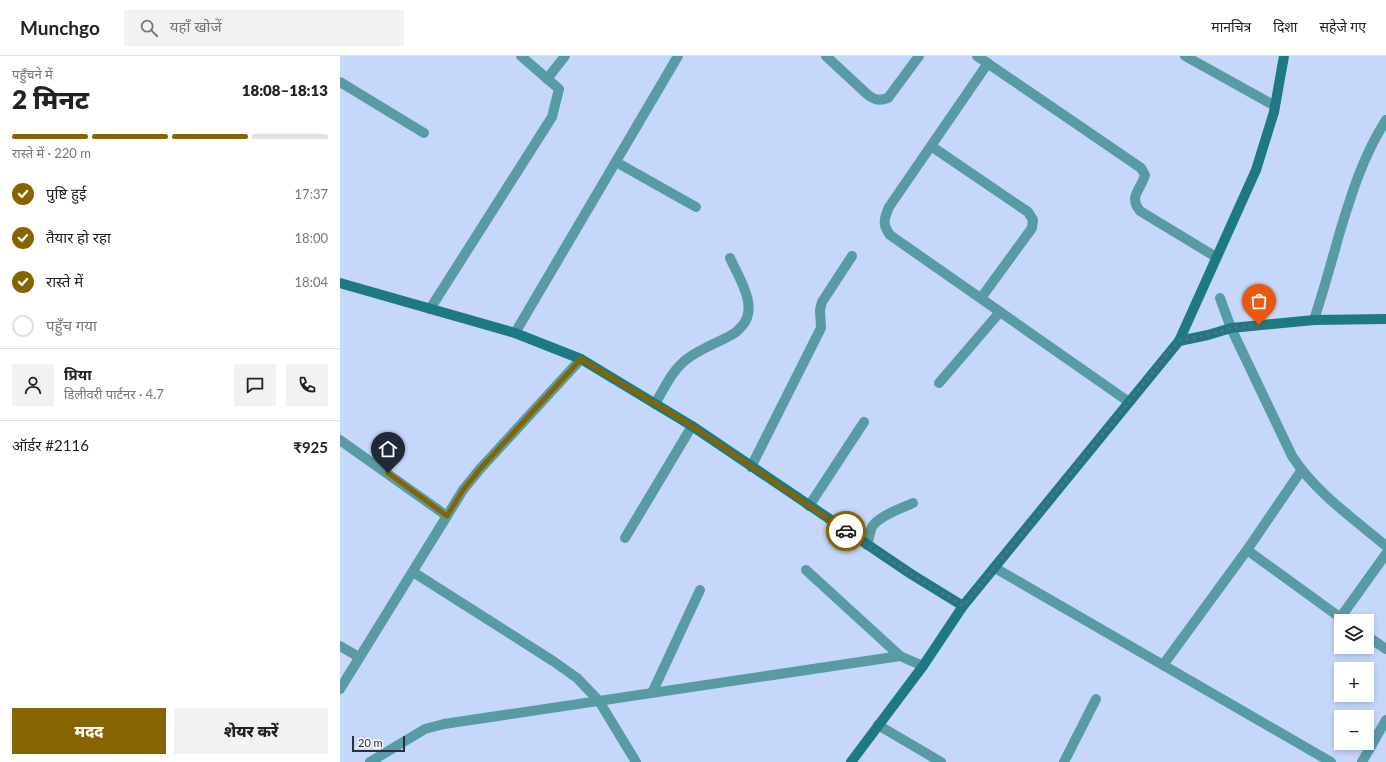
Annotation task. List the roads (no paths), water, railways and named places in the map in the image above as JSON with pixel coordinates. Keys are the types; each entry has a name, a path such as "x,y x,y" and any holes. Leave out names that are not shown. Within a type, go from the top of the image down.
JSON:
{"street":[{"path":"547,79 564,56"},
{"path":"515,333 678,56"},
{"path":"826,56 874,100 881,101 888,98 919,56"},
{"path":"978,56 1141,168 1145,175 1135,196 1135,204 1140,211 1216,257"},
{"path":"1185,56 1275,106"},
{"path":"851,762 922,666 963,606 993,571 1178,341 1256,170 1275,106 1284,56"},
{"path":"430,309 552,116 559,89 524,57"},
{"path":"988,63 889,207 885,219 885,228 890,235 1129,402"},
{"path":"340,82 424,133"},
{"path":"1314,320 1355,184 1374,139 1386,120"},
{"path":"931,146 1028,212 1033,220 1032,228 981,298"},
{"path":"616,162 696,207"},
{"path":"751,467 821,328 820,310 822,302 852,256"},
{"path":"655,404 677,368 687,358 702,349 735,334 747,320 750,311 749,300 730,258"},
{"path":"340,283 515,333 581,359 692,426 867,545 963,606"},
{"path":"1220,298 1231,328 1292,456 1301,471 1315,486 1386,546"},
{"path":"938,383 1000,312"},
{"path":"1178,341 1208,335 1231,328 1314,320 1386,319"},
{"path":"340,689 463,490 480,469 581,359"},
{"path":"809,506 864,422"},
{"path":"625,538 692,426"},
{"path":"340,440 447,516"},
{"path":"1163,665 1247,550 1301,471"},
{"path":"867,545 872,526 876,522 882,517 912,503"},
{"path":"1247,550 1336,614"},
{"path":"1346,614 1386,554"},
{"path":"806,570 900,656 922,666"},
{"path":"993,571 1163,665 1332,762"},
{"path":"412,572 553,661 577,678 599,701 636,762"},
{"path":"652,694 700,590"},
{"path":"1374,641 1386,649"},
{"path":"340,646 359,657"},
{"path":"370,762 425,729 444,724 900,656"},
{"path":"1064,762 1096,699"},
{"path":"1362,762 1386,720"},
{"path":"878,725 941,762"}]}
